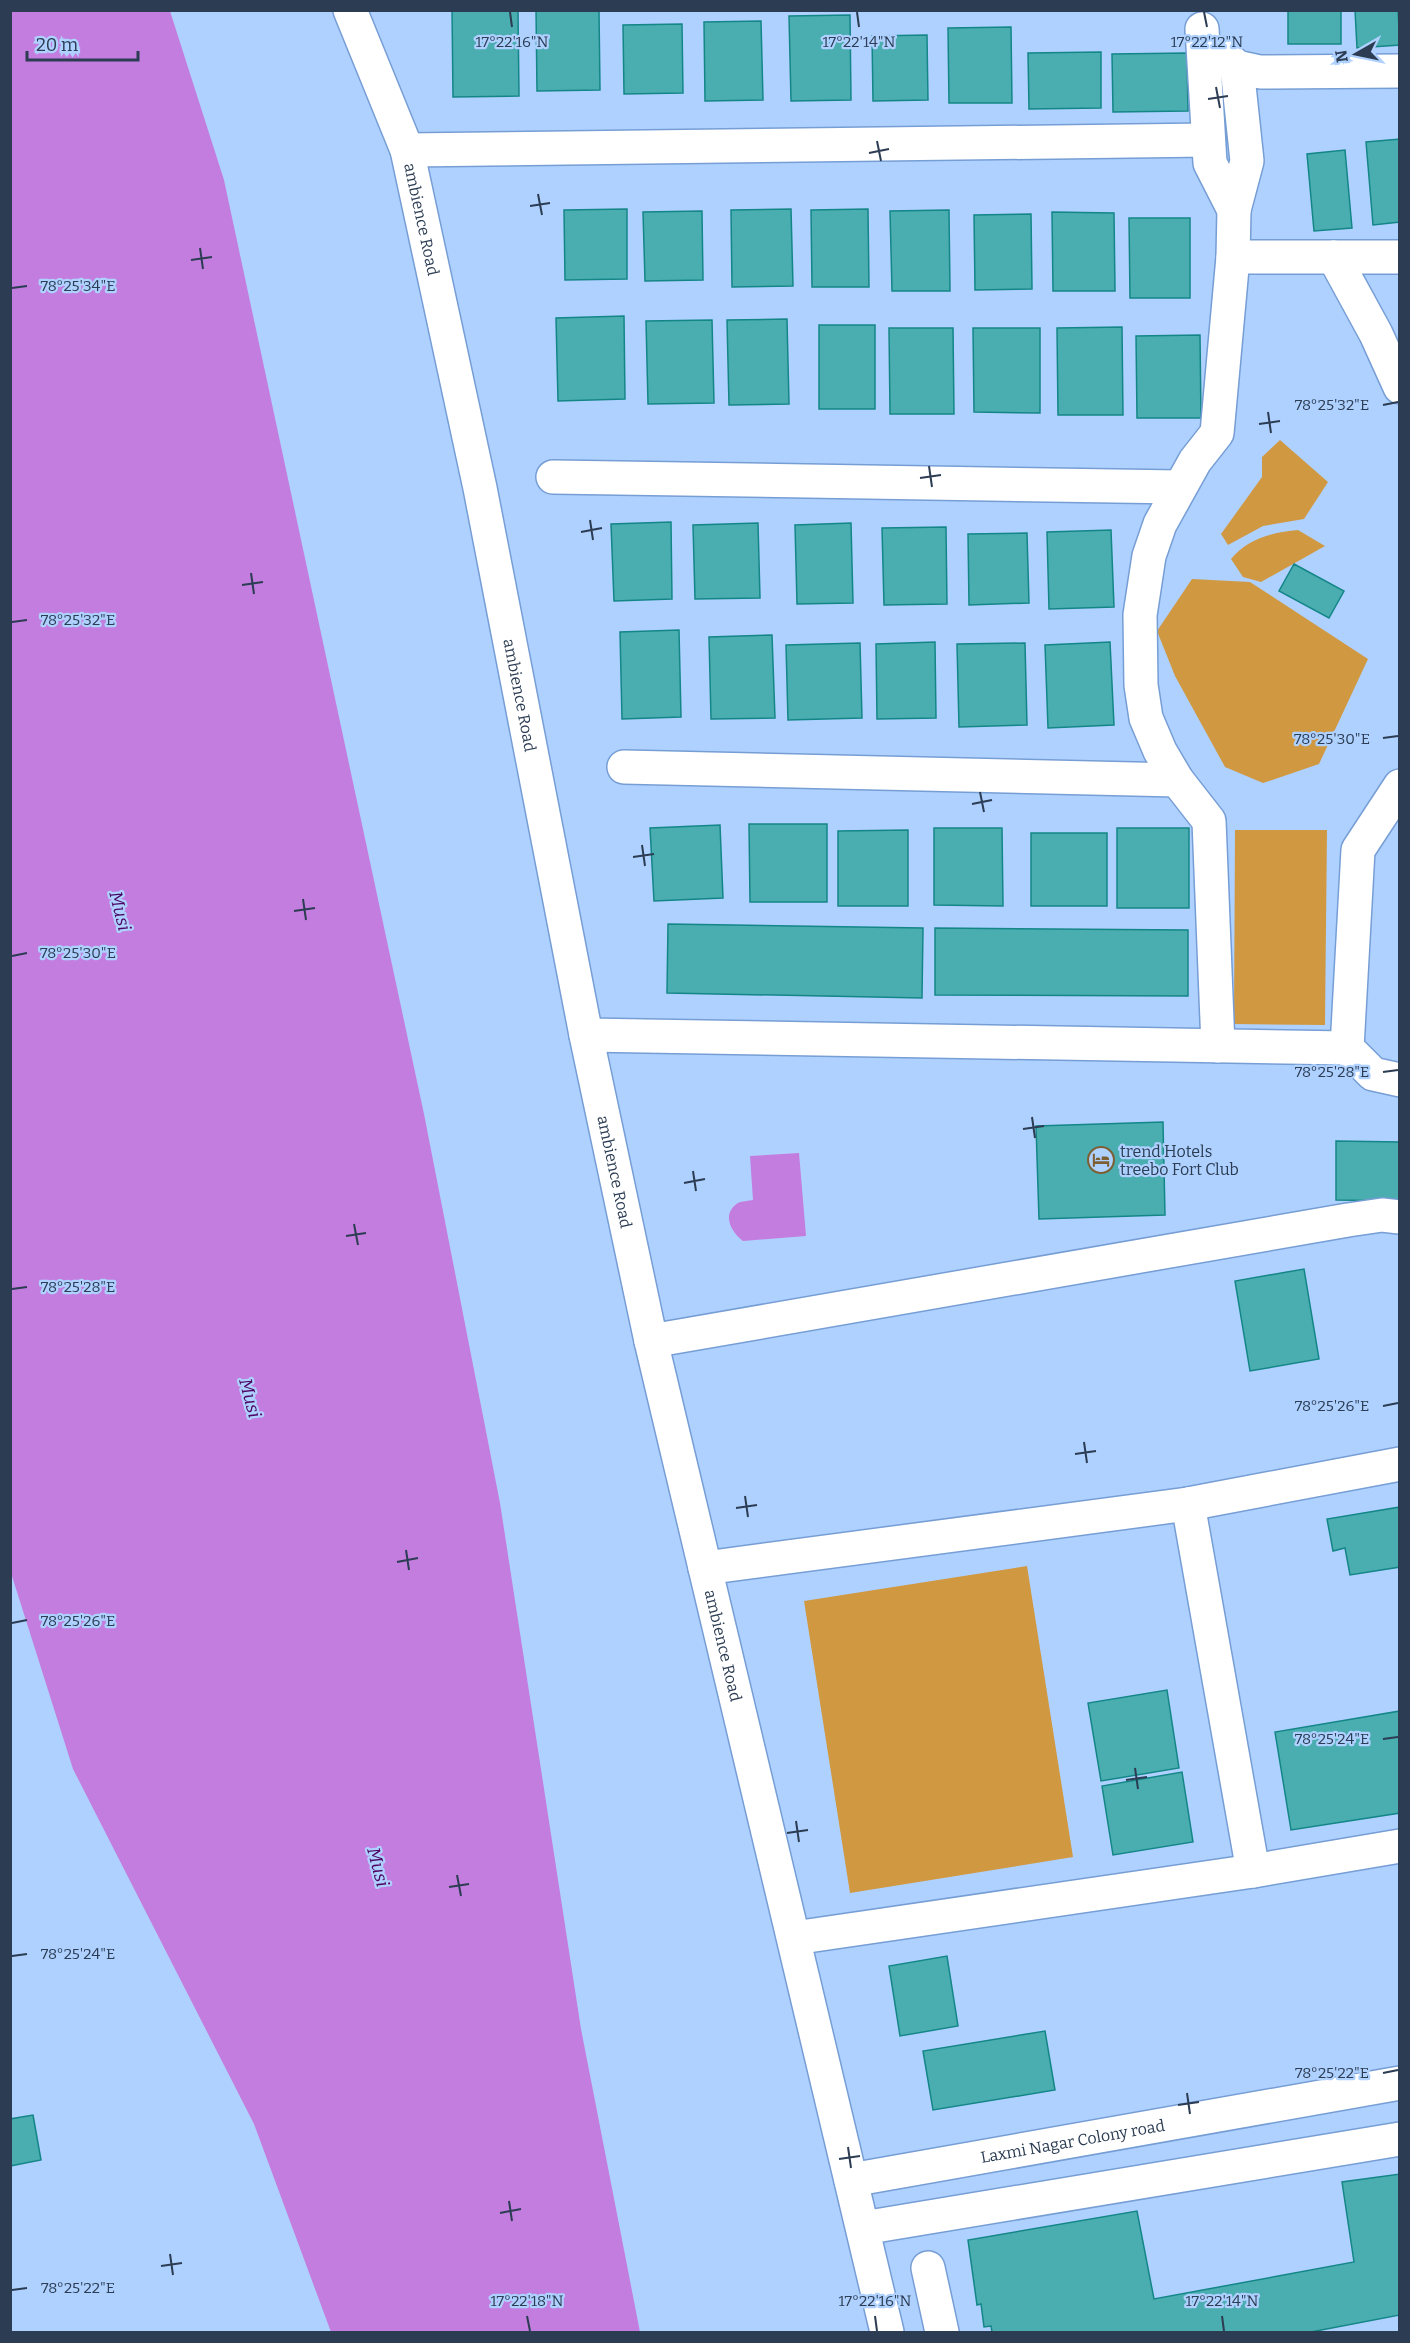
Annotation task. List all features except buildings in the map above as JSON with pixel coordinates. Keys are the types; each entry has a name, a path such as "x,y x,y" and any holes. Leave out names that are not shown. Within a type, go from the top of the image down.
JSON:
{"street":[{"name":"ambience Road","path":"350,10 407,150 480,488 586,1035 651,1341 887,2332"},
{"path":"1203,20 1220,52 1237,67 1260,72 1400,71"},
{"path":"1203,20 1210,163 1234,210"},
{"path":"1218,1046 1209,821 1177,780 1160,751 1146,718 1141,685 1140,615 1149,556 1160,524 1196,461 1217,433 1233,257 1234,210 1247,161 1237,67"},
{"path":"407,150 1208,140"},
{"path":"1233,257 1400,257"},
{"path":"1334,257 1376,334 1400,387"},
{"path":"553,477 1180,487"},
{"path":"624,767 1177,780"},
{"path":"1347,1048 1358,850 1370,829 1395,801"},
{"path":"586,1035 1347,1048 1373,1074 1400,1080"},
{"path":"651,1341 1348,1220 1382,1215 1400,1217"},
{"path":"705,1568 1188,1504 1400,1464"},
{"path":"1188,1504 1253,1871"},
{"path":"794,1938 1253,1871 1400,1846"},
{"name":"Laxmi Nagar Colony road","path":"851,2180 1400,2083"},
{"path":"862,2228 1400,2139"},
{"path":"928,2268 942,2332"}],"shaded area":[{"path":"1280,440 1328,482 1304,519 1263,526 1228,545 1221,534 1262,477 1262,457"},
{"path":"1298,530 1325,546 1261,582 1243,577 1231,559 1245,546 1261,538"},
{"path":"1192,579 1250,582 1368,659 1319,764 1263,783 1225,767 1175,676 1157,631"},
{"path":"1235,830 1327,830 1325,1025 1234,1024"},
{"path":"1027,1566 1073,1857 850,1893 804,1601"}],"water":[{"name":"Musi","path":"10,11 170,11 224,180 424,1114 500,1503 581,2029 640,2332 331,2332 254,2124 73,1769 11,1573"},
{"path":"799,1153 806,1236 743,1241 732,1228 729,1217 733,1207 738,1203 753,1200 750,1156"}],"place":[{"name":"trend Hotels treebo Fort Club","path":"1101,1160"}]}
